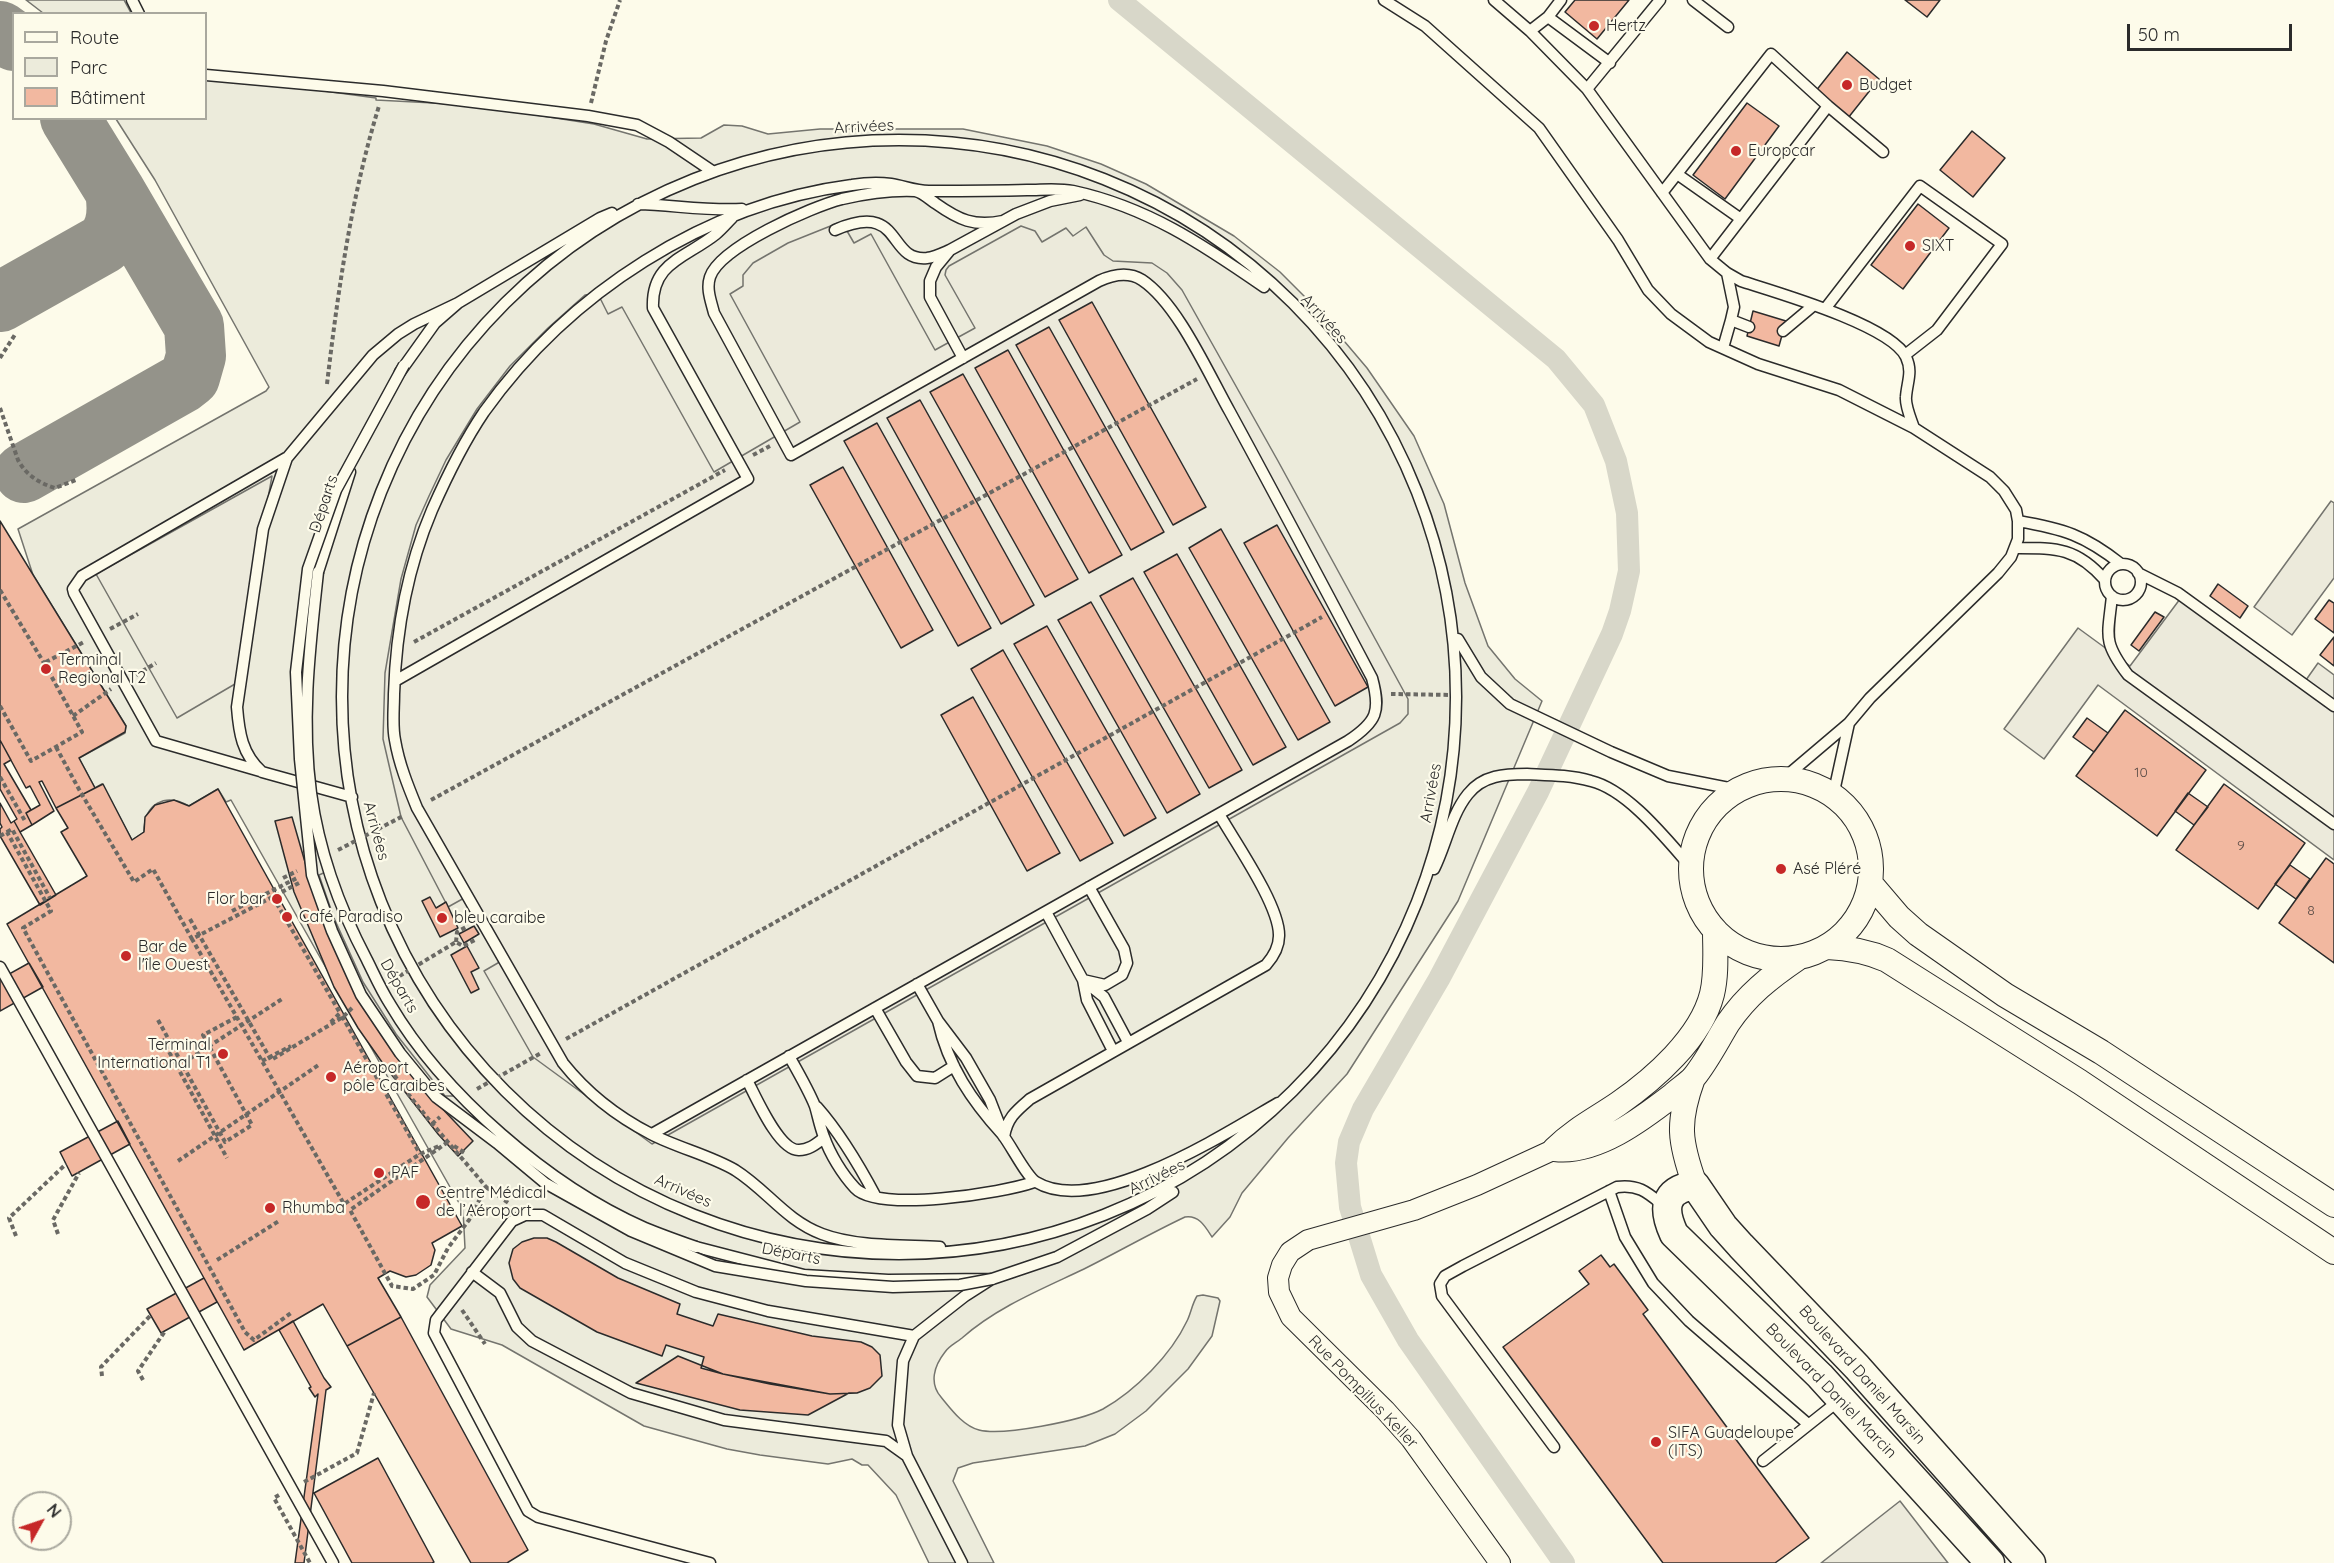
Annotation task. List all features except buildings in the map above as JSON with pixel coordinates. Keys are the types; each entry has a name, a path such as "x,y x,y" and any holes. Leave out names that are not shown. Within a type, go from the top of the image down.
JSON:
{"main road":[{"path":"1667,1215 1669,1198 1677,1190 1695,1185"},
{"name":"Boulevard Daniel Marsin","path":"1695,1185 1723,1226 1857,1367 2031,1563"},
{"name":"Boulevard Daniel Marcin","path":"1667,1215 1674,1234 1683,1244 1820,1376 1990,1563"}],"street":[{"path":"1555,1149 1575,1150 1602,1140 1644,1116 1693,1078 1728,1023 1752,992 1798,958 1827,947 1843,936 1856,920 1865,903 1870,883 1871,858 1864,834 1851,813 1833,796 1818,787 1800,781 1783,779 1752,784 1723,800 1700,830 1691,867 1697,901 1715,930 1744,951 1771,958 1798,958"},
{"path":"1870,883 1899,917 1918,934 1986,981 2101,1052 2334,1205"},
{"path":"1555,1149 1579,1128 1646,1084 1683,1046 1706,1013 1712,995 1715,930"},
{"path":"1827,947 1871,952 1887,960 2080,1082 2334,1252"},
{"name":"Boulevard Daniel Marsin","path":"1693,1078 1681,1122 1682,1144 1695,1185"},
{"name":"Rue Pompilius Keller","path":"1500,1563 1411,1439 1385,1410 1305,1332 1284,1305 1279,1293 1278,1278 1282,1265 1290,1252 1299,1244 1330,1232 1390,1217 1478,1185 1555,1149"}],"lane":[{"path":"1384,0 1425,26 1539,128 1618,240 1648,290 1671,314 1709,342 1758,364 1839,390 1914,428 1990,477 2012,501 2018,521 2018,539 2011,557 1998,573 1870,698 1849,723 1783,779"},
{"path":"1494,0 1530,31 1587,89 1710,259 1741,281 1856,321 1891,342 1905,355 1910,375 1905,399 1914,428"},
{"path":"1530,31 1548,17 1561,0"},
{"path":"1587,89 1660,0"},
{"path":"1693,0 1728,27"},
{"path":"1548,17 1610,63"},
{"path":"1662,193 1771,54 1883,152"},
{"path":"207,75 383,91 588,116 637,126 669,142 712,171"},
{"path":"1710,259 1828,106"},
{"name":"Arrivées","path":"899,140 952,143 1025,155 1086,173 1144,198 1200,230 1251,268 1298,311 1350,373 1381,421 1397,452 1428,526 1457,638 1454,676 1456,695 1451,771 1437,844 1413,916 1380,981 1339,1041 1291,1095 1231,1153 1204,1171 1126,1208 1075,1227 1000,1246 924,1254 847,1252 791,1243 735,1229 681,1209 630,1184 582,1154 536,1118 495,1079 444,1016 413,967 392,926 375,883 361,838 352,797 342,710 346,622 365,536 396,454 440,377 496,310 562,251 636,204 712,171 773,153 835,143 899,140"},
{"path":"1677,174 1741,219"},
{"path":"972,1249 865,1242 823,1235 781,1210 734,1170 652,1134 580,1084 562,1063 417,808 404,778 394,738 394,681 395,658 408,583 417,548 452,465 483,414 514,373 551,333 591,300 638,266 697,231 751,208 810,192 880,183 918,191 944,209 974,224 983,225 1003,221"},
{"path":"1825,309 1920,186 2002,244 1937,330 1905,355"},
{"path":"652,1134 1365,730 1374,718 1377,694 1372,678 1176,316 1153,288 1139,278 1117,274 1094,284 791,455 714,313 708,289 716,265 753,239 801,214 859,196 918,191 1059,190 1100,198 1161,221 1202,244 1298,311"},
{"path":"835,230 847,225 875,221 885,225 908,253 920,258 928,258 950,250 1033,206 1083,195"},
{"path":"636,204 696,209 751,208"},
{"name":"Départs","path":"636,204 600,218 458,303 435,322 404,365 346,482 318,572 307,674 307,737 311,794 325,864 339,903 390,1005 422,1050 461,1096 536,1163 593,1201 644,1228 696,1247 804,1275 888,1280 992,1279 1057,1257 1147,1209 1204,1171"},
{"path":"394,681 748,479 652,308 652,297 660,274 667,266 715,235 735,215"},
{"path":"950,250 936,267 930,281 930,297 963,358"},
{"path":"1723,348 1734,307 1727,273"},
{"path":"352,797 156,741 74,593 76,582 82,576 286,458 373,355 414,324 458,303"},
{"path":"1783,331 1814,305"},
{"path":"1731,320 1749,327"},
{"path":"404,365 336,490 308,569 296,672 300,759 312,874 332,931 361,995 400,1053 436,1097 545,1183 631,1231 715,1266 806,1281 893,1287 960,1285 992,1279"},
{"path":"262,772 244,751 238,732 237,707 263,529 286,458"},
{"path":"2018,521 2076,534 2121,564 2131,566 2138,573 2178,593 2334,706"},
{"path":"2014,548 2066,551 2088,562 2105,580"},
{"path":"2121,564 2112,567 2105,580 2106,589 2112,596 2122,600 2137,594 2141,583 2138,573"},
{"path":"2112,596 2107,632 2108,644 2114,657 2128,675 2334,824"},
{"path":"1457,638 1487,684 1510,704 1582,739 1668,776 1739,790"},
{"path":"1833,796 1849,723"},
{"path":"1413,916 1443,852 1453,821 1468,793 1484,780 1499,774 1562,776 1593,781 1614,792 1646,818 1691,867"},
{"path":"1004,1137 1006,1124 1013,1113 1030,1100 1266,965 1274,955 1279,942 1278,922 1252,870 1219,814"},
{"path":"1083,980 1105,986 1122,975 1126,963 1124,949 1089,887"},
{"path":"1046,912 1083,980 1087,1000 1113,1051"},
{"path":"0,967 333,1563"},
{"path":"1083,980 1104,997 1128,1042"},
{"path":"917,984 938,1021 966,1058 990,1100 1004,1137"},
{"path":"875,1008 906,1062 917,1076 935,1078 954,1066"},
{"path":"938,1021 942,1038 954,1066 978,1109 1004,1137 1034,1182"},
{"path":"789,1056 814,1104 824,1138 837,1163 856,1189 866,1195 897,1201 975,1194 1034,1182 1058,1190 1096,1189 1151,1172 1205,1145 1291,1095"},
{"path":"747,1080 776,1134 786,1147 797,1151 811,1148 824,1138"},
{"path":"814,1104 848,1148 876,1197"},
{"path":"1554,1447 1442,1296 1440,1284 1445,1276 1463,1266 1617,1187 1630,1185 1639,1187 1667,1215"},
{"path":"1609,1191 1625,1237 1653,1283 1689,1321 1808,1425"},
{"path":"710,1563 538,1518 528,1511 434,1333 436,1320 512,1221 525,1215 543,1215 625,1263 696,1292 768,1311 914,1336"},
{"path":"472,1272 500,1293 517,1327 532,1341 631,1393 724,1420 886,1441 907,1456"},
{"path":"962,1563 907,1456 898,1425 903,1361 914,1336 964,1296 992,1279"},
{"path":"1763,1461 1841,1398"}],"path":[{"path":"588,116 606,41 620,0"},
{"path":"324,412 339,293 353,208 366,148 383,91"},
{"path":"0,358 16,333"},
{"path":"361,838 1208,373"},
{"path":"0,408 22,468 33,478 55,488 76,480"},
{"path":"395,658 434,630 782,439"},
{"path":"0,590 82,732 31,761 0,706"},
{"path":"470,1094 1335,609"},
{"path":"97,635 138,614"},
{"path":"44,663 77,646"},
{"path":"73,716 106,692 156,663"},
{"path":"1377,694 1456,695"},
{"path":"56,747 134,882 153,869 375,1258"},
{"path":"0,777 25,821"},
{"path":"0,836 12,829 50,898"},
{"path":"7,832 51,911 23,928 245,1332 254,1340 291,1313"},
{"path":"192,939 273,897 302,879 232,910"},
{"path":"273,897 420,1154"},
{"path":"190,919 271,1060 324,1029 352,1008"},
{"path":"413,967 456,942 463,946 483,936 480,928 484,926"},
{"path":"177,1067 282,999"},
{"path":"158,1020 225,1142 252,1125 203,1035 237,1017"},
{"path":"262,1061 324,1029"},
{"path":"162,1039 226,1158"},
{"path":"178,1161 320,1064"},
{"path":"432,1124 441,1116"},
{"path":"344,1204 420,1154 448,1142"},
{"path":"448,1142 462,1154 486,1187 525,1215"},
{"path":"448,1142 350,1210 392,1286 413,1289 434,1275 448,1248 469,1220 486,1187"},
{"path":"16,1236 9,1218 66,1164"},
{"path":"58,1234 52,1220 79,1173"},
{"path":"217,1260 279,1221"},
{"path":"102,1376 102,1367 151,1315"},
{"path":"143,1380 138,1371 165,1330"},
{"path":"310,1563 274,1498 357,1453 374,1393"}],"green space":[{"path":"26,0 124,0 130,12 42,12"},
{"path":"207,75 376,98 376,100 472,105 594,124 647,139 701,138 724,125 742,126 768,134 820,129 963,129 1047,146 1101,164 1146,184 1234,236 1280,272 1317,309 1367,368 1414,436 1444,504 1465,583 1488,646 1515,679 1542,701 1458,901 1347,1074 1288,1138 1242,1193 1230,1217 1212,1237 1198,1220 1185,1217 1005,1308 951,1346 941,1357 934,1374 937,1392 958,1416 973,1428 1005,1431 1060,1422 1103,1409 1151,1371 1180,1334 1197,1296 1218,1298 1220,1301 1212,1336 1188,1369 1146,1411 1115,1434 1085,1446 973,1463 958,1468 953,1481 994,1563 929,1563 896,1495 868,1465 862,1465 852,1459 828,1464 760,1455 727,1449 644,1426 502,1345 451,1329 427,1297 430,1285 465,1248 463,1210 231,800 226,802 218,789 189,806 172,800 158,803 148,814 144,832 132,840 102,784 95,788 79,758 125,733 126,726 33,575 18,529 266,391 269,387 155,180 117,120 207,120"}],"shaded area":[{"path":"838,223 843,224 854,243 871,234 935,350 975,328 945,275 946,270 949,266 1021,226 1035,231 1042,242 1066,228 1073,236 1086,227 1104,255 1113,261 1152,263 1167,273 1182,290 1278,461 1408,699 1408,714 1400,723 652,1144 533,1057 484,971 503,960 466,897 448,907 401,817 383,739 385,673 401,579 416,525 446,460 477,409 510,366 585,295 594,294 601,300 608,314 622,307 714,472 800,422 730,294 743,286 743,275 753,263 788,243"},
{"path":"272,476 235,684 177,718 96,574"},
{"path":"2331,501 2334,503 2334,578 2292,635 2254,607"},
{"path":"2180,599 2301,687 2318,663 2334,675 2334,860 2098,685 2044,759 2004,729 2078,628 2130,666"},
{"path":"328,871 390,1005 461,1096 445,1096 396,1034 363,982 334,918 319,875"},
{"path":"1900,1501 1948,1563 1821,1563"}],"waterway":[{"path":"1119,0 1556,359 1594,405 1616,461 1627,513 1629,571 1612,634 1538,792 1439,979 1363,1109 1349,1142 1346,1163 1350,1207 1371,1275 1408,1340 1564,1563"}],"taxiway":[{"path":"0,31 12,40"},
{"path":"24,473 181,384 190,377 196,356 194,326 71,120"},
{"path":"0,302 103,244 112,232 116,219 115,191"}],"place":[{"name":"Hertz","path":"1594,26"},
{"name":"Budget","path":"1847,85"},
{"name":"Europcar","path":"1736,151"},
{"name":"SIXT","path":"1910,246"},
{"name":"Terminal Regional T2","path":"46,669"},
{"name":"Asé Pléré","path":"1781,869"},
{"name":"Flor bar","path":"277,899"},
{"name":"Café Paradiso","path":"287,917"},
{"name":"bleu caraibe","path":"442,918"},
{"name":"Bar de l'île Ouest","path":"126,956"},
{"name":"Terminal International T1","path":"223,1054"},
{"name":"Aéroport pôle Caraibes","path":"331,1077"},
{"name":"PAF","path":"379,1173"},
{"name":"Centre Médical de l’Aéroport","path":"423,1202"},
{"name":"Rhumba","path":"270,1208"},
{"name":"SIFA Guadeloupe (ITS)","path":"1656,1442"}]}
